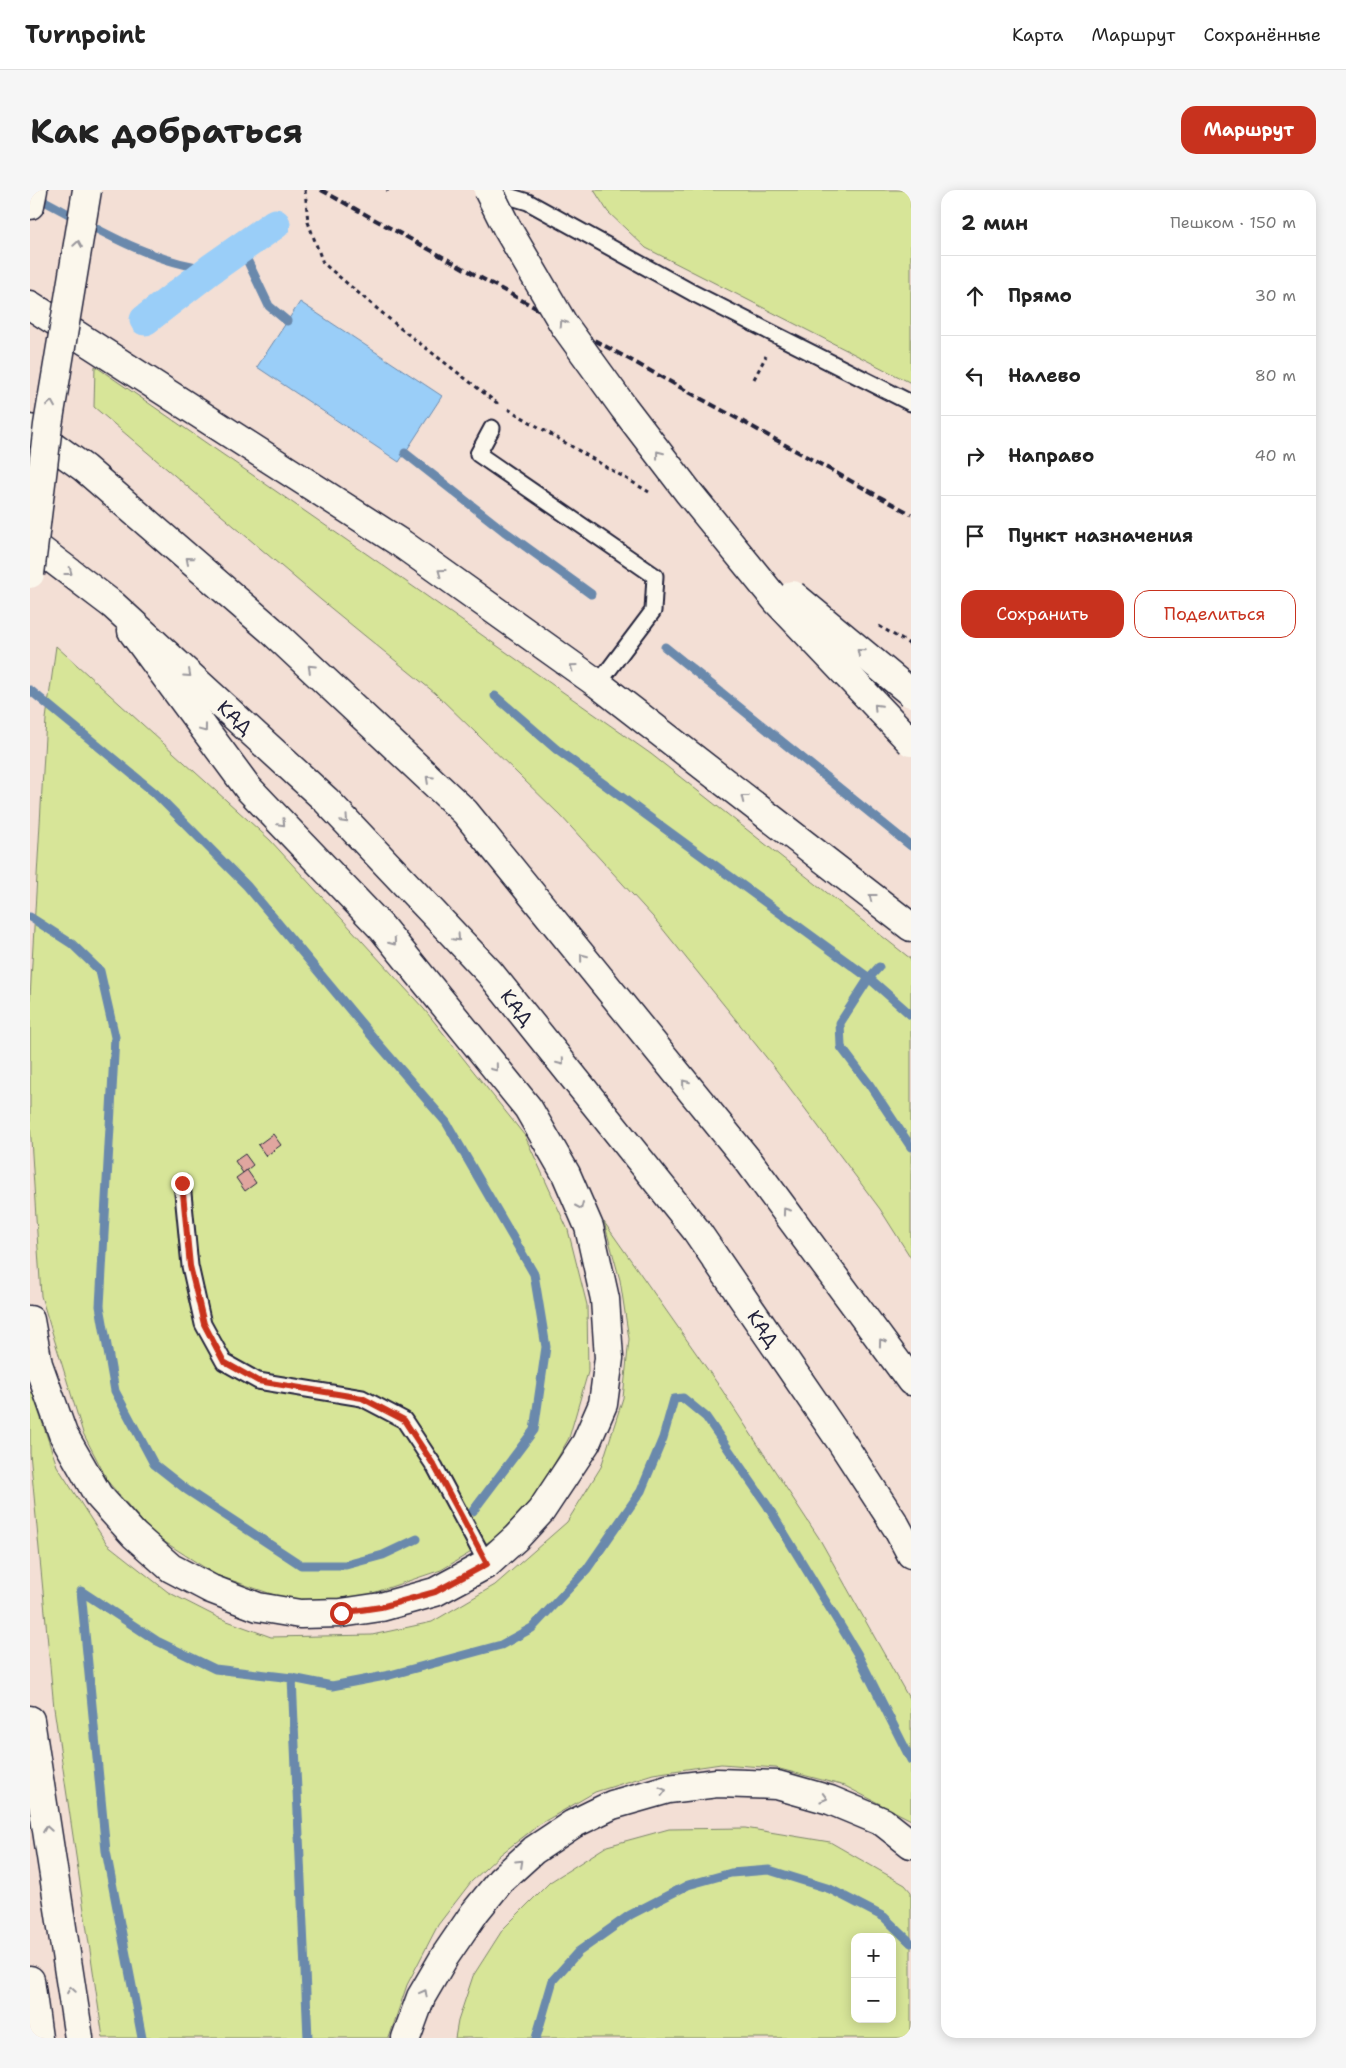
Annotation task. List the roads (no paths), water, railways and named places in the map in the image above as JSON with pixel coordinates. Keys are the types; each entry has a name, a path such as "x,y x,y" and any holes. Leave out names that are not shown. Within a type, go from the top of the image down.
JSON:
{"main road":[{"path":"30,205 33,190"},
{"path":"30,574 48,425 87,190"},
{"path":"488,190 507,228 564,325 689,493 776,600 911,742"},
{"path":"30,305 402,544 598,684 911,927"},
{"path":"30,429 84,468 263,624 465,812 750,1163 911,1381"},
{"path":"689,493 799,600 911,694"},
{"name":"КАД","path":"30,542 113,605 326,800 490,973 696,1230 842,1443 896,1526 911,1554"},
{"path":"30,1320 38,1364 63,1434 98,1495 134,1535 171,1568 211,1589 258,1608 300,1614 341,1613 381,1607 435,1592 487,1564 516,1538 541,1511 586,1443 603,1404 609,1358 604,1299 589,1227 566,1174 528,1108 382,928 248,788 113,605"},
{"path":"30,1720 79,2038"},
{"path":"406,2038 421,1997 445,1956 475,1912 501,1880 534,1850 573,1824 612,1805 668,1789 717,1783 777,1786 830,1800 882,1822 911,1844"},
{"path":"30,1980 38,2038"}],"lane":[{"path":"488,190 528,202 693,293 911,403"},
{"path":"492,428 478,454 655,576 653,611 598,684"},
{"path":"182,1183 190,1266 204,1324 224,1362 258,1381 362,1398 404,1420 435,1467 487,1564"}],"water":[{"path":"300,302 442,396 399,462 257,367"}],"waterway":[{"path":"35,196 142,251 165,259 211,269"},
{"path":"145,320 211,269 275,224"},
{"path":"241,247 269,306 287,321"},
{"path":"405,453 504,531 591,594"},
{"path":"665,647 911,846"},
{"path":"30,690 155,793 247,886 446,1122 534,1274 546,1347 534,1430 473,1511"},
{"path":"495,696 556,749 869,978 879,967"},
{"path":"30,917 72,944 100,971 115,1037 100,1306 115,1391 154,1464 187,1490 301,1565 346,1565 383,1555 417,1539"},
{"path":"911,1015 869,978 840,1023 841,1047 869,1084 911,1147"},
{"path":"292,1678 332,1686 390,1675 501,1645 532,1628 587,1569 641,1491 663,1438 674,1399 683,1398 706,1417 767,1505 857,1653 911,1760"},
{"path":"142,2038 106,1851 81,1591 157,1641 215,1669 292,1678 308,2038"},
{"path":"536,2038 553,1980 578,1952 630,1915 688,1885 731,1873 769,1870 830,1889 884,1917 911,1943"}],"railway":[{"path":"321,190 911,514"}]}
